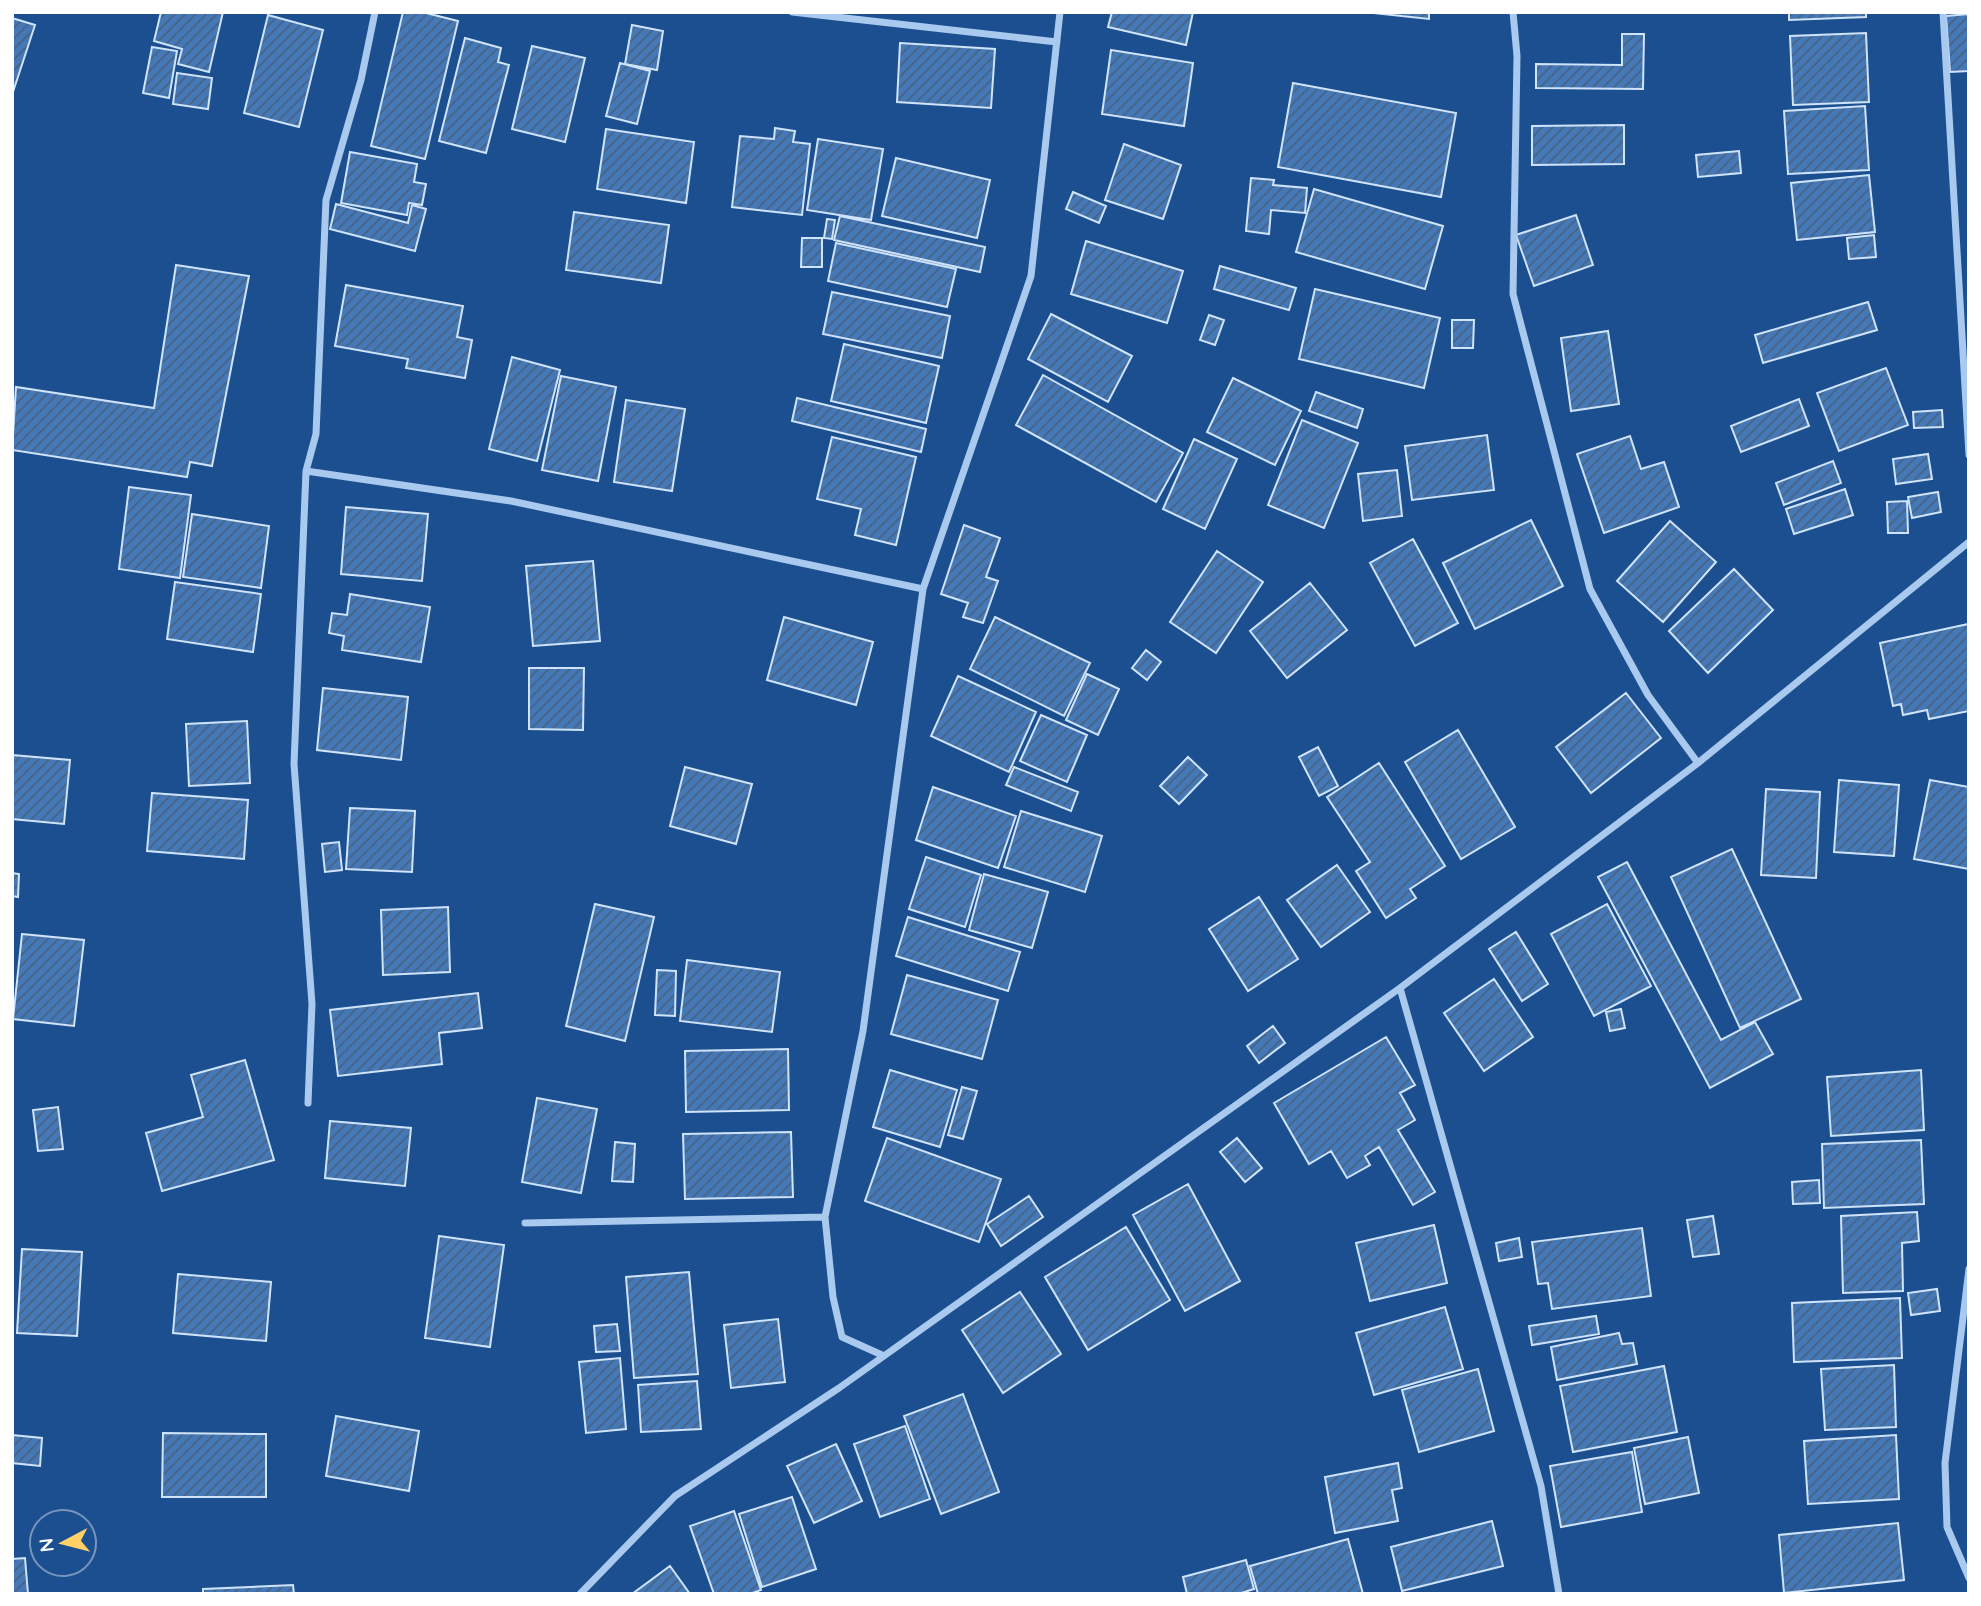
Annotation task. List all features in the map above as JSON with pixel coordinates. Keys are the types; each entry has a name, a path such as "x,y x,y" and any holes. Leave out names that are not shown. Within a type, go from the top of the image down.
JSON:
{"street":[{"path":"308,1103 312,1004 294,764 306,471 316,435 326,200 361,80 374,12"},
{"path":"792,12 1057,42"},
{"path":"882,1355 842,1337 833,1297 825,1217 863,1031 923,589 1031,276 1060,12"},
{"path":"1513,12 1517,57 1513,294 1590,589 1648,695 1698,763"},
{"path":"1943,12 1969,455"},
{"path":"306,471 511,501 923,589"},
{"path":"580,1594 675,1496 839,1388 1400,988 1698,763 1969,542"},
{"path":"1400,988 1541,1486 1559,1594"},
{"path":"524,1223 825,1217"},
{"path":"1969,1269 1945,1462 1947,1527 1969,1578"}],"building":[{"path":"161,12 223,12 209,72 178,64 182,49 154,41"},
{"path":"403,12 422,12 458,21 425,159 371,146"},
{"path":"1112,12 1193,12 1186,45 1108,27"},
{"path":"1364,12 1429,12 1429,19"},
{"path":"1789,12 1866,12 1866,17 1789,20"},
{"path":"1969,14 1969,71 1950,72 1946,16"},
{"path":"268,15 323,30 299,127 244,113"},
{"path":"12,18 35,25 12,95"},
{"path":"632,25 663,31 657,70 625,64"},
{"path":"1866,33 1869,102 1793,105 1790,36"},
{"path":"1622,34 1644,34 1643,89 1536,88 1536,64 1622,65"},
{"path":"465,38 501,48 498,62 509,65 486,153 439,141"},
{"path":"900,43 995,49 991,108 897,102"},
{"path":"532,46 585,58 565,142 512,129"},
{"path":"152,47 177,51 169,98 143,93"},
{"path":"1111,50 1193,63 1184,126 1102,114"},
{"path":"620,63 650,71 637,124 606,116"},
{"path":"177,73 212,78 208,109 173,104"},
{"path":"1293,83 1456,113 1441,197 1278,167"},
{"path":"1865,106 1869,170 1788,174 1784,111"},
{"path":"1624,125 1624,164 1532,165 1532,126"},
{"path":"775,128 795,131 793,142 810,144 802,215 732,207 740,136 774,139"},
{"path":"606,129 694,142 686,203 597,189"},
{"path":"818,139 883,149 871,220 807,210"},
{"path":"1124,144 1181,165 1163,219 1105,200"},
{"path":"1739,151 1741,173 1698,177 1696,155"},
{"path":"350,152 417,164 414,182 426,184 422,205 409,203 407,215 341,203"},
{"path":"896,158 990,180 977,238 882,216"},
{"path":"1869,175 1875,232 1797,240 1791,183"},
{"path":"1251,178 1274,180 1273,185 1307,188 1305,213 1271,210 1269,234 1246,231"},
{"path":"1314,189 1443,226 1425,289 1296,252"},
{"path":"1073,192 1106,206 1099,223 1066,209"},
{"path":"336,204 408,223 412,205 426,209 415,251 330,229"},
{"path":"574,212 669,225 661,283 566,270"},
{"path":"1576,215 1593,265 1534,286 1516,235"},
{"path":"840,216 985,247 980,272 834,240"},
{"path":"827,219 835,220 832,239 824,238"},
{"path":"1874,235 1876,257 1849,259 1847,238"},
{"path":"802,238 822,238 822,267 801,267"},
{"path":"1086,241 1183,271 1167,323 1071,294"},
{"path":"836,243 956,269 947,307 828,281"},
{"path":"176,265 249,276 212,466 190,462 187,477 12,450 16,387 154,408"},
{"path":"1220,266 1296,288 1289,310 1214,289"},
{"path":"346,285 463,306 457,337 472,340 465,378 406,368 408,359 335,346"},
{"path":"1315,289 1440,318 1424,388 1299,359"},
{"path":"832,292 950,316 942,358 823,334"},
{"path":"1868,302 1877,330 1763,363 1755,335"},
{"path":"1051,314 1132,356 1108,402 1028,359"},
{"path":"1209,315 1224,320 1215,345 1200,340"},
{"path":"1452,320 1474,320 1473,348 1452,348"},
{"path":"1608,331 1619,404 1571,411 1561,338"},
{"path":"844,344 939,366 926,423 831,401"},
{"path":"512,357 560,370 537,461 489,449"},
{"path":"1886,368 1908,425 1839,451 1817,393"},
{"path":"1043,375 1183,453 1156,502 1016,425"},
{"path":"561,376 616,387 598,481 542,470"},
{"path":"1233,378 1301,411 1275,465 1207,432"},
{"path":"1316,392 1363,409 1357,428 1309,411"},
{"path":"797,398 926,429 921,452 792,421"},
{"path":"1799,399 1809,426 1741,452 1731,426"},
{"path":"626,400 685,409 672,491 614,482"},
{"path":"1942,410 1943,427 1914,428 1913,412"},
{"path":"1302,420 1358,443 1324,528 1268,505"},
{"path":"1487,435 1494,490 1412,500 1405,446"},
{"path":"1630,436 1641,469 1664,462 1679,507 1604,533 1577,454"},
{"path":"832,437 916,457 896,545 855,535 861,509 817,499"},
{"path":"1194,439 1237,459 1205,529 1163,509"},
{"path":"1928,454 1932,479 1896,484 1893,459"},
{"path":"1833,461 1841,483 1784,505 1776,483"},
{"path":"1397,470 1402,516 1363,521 1358,474"},
{"path":"129,487 191,495 180,578 119,569"},
{"path":"1845,489 1853,515 1794,534 1786,509"},
{"path":"1938,492 1941,512 1912,518 1908,497"},
{"path":"1907,501 1908,533 1888,533 1887,502"},
{"path":"346,507 428,514 422,581 341,574"},
{"path":"192,514 269,526 261,588 183,577"},
{"path":"1531,520 1563,586 1475,629 1443,563"},
{"path":"1670,521 1716,562 1663,622 1617,581"},
{"path":"964,525 1000,538 986,577 998,581 983,623 963,617 968,603 941,594"},
{"path":"1413,539 1458,623 1415,646 1370,563"},
{"path":"1217,551 1263,582 1216,653 1170,622"},
{"path":"593,561 600,641 533,646 526,566"},
{"path":"1734,569 1773,610 1708,673 1669,631"},
{"path":"175,582 261,594 253,652 167,639"},
{"path":"1310,583 1347,630 1287,678 1250,631"},
{"path":"350,594 430,607 421,662 342,650 344,636 329,633 332,613 347,615"},
{"path":"784,617 873,642 856,705 767,680"},
{"path":"995,617 1090,663 1064,716 970,669"},
{"path":"1968,624 1969,711 1929,719 1927,710 1903,715 1901,704 1893,706 1880,643"},
{"path":"1146,650 1161,662 1147,680 1132,668"},
{"path":"529,668 584,668 583,730 529,729"},
{"path":"1087,674 1119,689 1098,735 1066,720"},
{"path":"958,676 1036,712 1009,772 931,736"},
{"path":"323,688 408,697 401,760 317,750"},
{"path":"1626,693 1661,738 1591,793 1556,747"},
{"path":"1041,715 1087,735 1067,782 1020,761"},
{"path":"247,721 250,783 189,786 186,724"},
{"path":"1458,730 1515,827 1461,859 1405,762"},
{"path":"1318,747 1338,786 1319,796 1299,757"},
{"path":"12,755 70,760 64,824 12,819"},
{"path":"1188,757 1207,775 1179,804 1160,786"},
{"path":"1379,763 1445,866 1410,889 1416,898 1386,918 1356,871 1370,862 1327,797"},
{"path":"685,767 752,784 736,844 670,826"},
{"path":"1014,767 1078,792 1071,811 1006,785"},
{"path":"1839,780 1899,785 1894,856 1834,852"},
{"path":"1930,780 1969,787 1969,869 1914,859"},
{"path":"933,787 1016,816 998,868 916,840"},
{"path":"1766,789 1820,792 1816,878 1761,875"},
{"path":"152,793 248,800 244,859 147,851"},
{"path":"350,808 415,811 412,872 346,869"},
{"path":"1021,811 1102,836 1085,892 1004,867"},
{"path":"339,842 342,870 325,872 322,844"},
{"path":"1732,849 1801,999 1740,1028 1671,877"},
{"path":"926,857 981,875 965,927 909,909"},
{"path":"1627,862 1721,1040 1755,1022 1773,1054 1710,1088 1598,877"},
{"path":"1337,865 1370,912 1321,947 1287,900"},
{"path":"12,873 19,874 18,897 12,896"},
{"path":"984,874 1048,892 1032,948 969,930"},
{"path":"1259,897 1298,959 1248,991 1209,929"},
{"path":"595,904 654,917 625,1041 566,1026"},
{"path":"1607,904 1651,986 1594,1016 1551,934"},
{"path":"448,907 450,972 383,975 381,910"},
{"path":"908,917 1020,952 1008,991 896,956"},
{"path":"1516,932 1548,984 1522,1001 1489,949"},
{"path":"22,934 84,940 74,1026 13,1019"},
{"path":"687,960 780,972 772,1032 680,1021"},
{"path":"657,970 676,971 675,1016 655,1015"},
{"path":"907,975 998,1000 982,1059 891,1034"},
{"path":"1494,979 1533,1037 1484,1071 1444,1013"},
{"path":"478,993 482,1028 439,1033 442,1064 338,1076 330,1010"},
{"path":"1621,1009 1625,1028 1610,1031 1606,1012"},
{"path":"1273,1026 1285,1043 1259,1063 1247,1046"},
{"path":"1386,1037 1415,1085 1400,1093 1415,1120 1398,1130 1435,1192 1413,1205 1379,1147 1365,1156 1370,1165 1347,1178 1331,1151 1309,1164 1274,1103"},
{"path":"788,1049 789,1110 686,1112 685,1051"},
{"path":"245,1060 274,1160 162,1191 146,1133 203,1117 191,1075"},
{"path":"890,1070 957,1090 940,1147 873,1127"},
{"path":"1921,1070 1924,1130 1831,1136 1827,1077"},
{"path":"962,1087 977,1091 963,1139 948,1135"},
{"path":"537,1098 597,1109 581,1193 522,1182"},
{"path":"58,1107 63,1149 38,1151 33,1110"},
{"path":"330,1121 411,1128 405,1186 325,1178"},
{"path":"791,1132 793,1197 685,1199 683,1134"},
{"path":"887,1138 1001,1179 979,1242 865,1201"},
{"path":"1237,1138 1262,1168 1245,1182 1220,1152"},
{"path":"1921,1140 1924,1204 1824,1208 1822,1144"},
{"path":"615,1142 635,1144 633,1182 612,1181"},
{"path":"1819,1180 1820,1203 1793,1204 1792,1182"},
{"path":"1188,1184 1240,1281 1185,1311 1133,1215"},
{"path":"1029,1196 1043,1217 1001,1246 987,1224"},
{"path":"1917,1212 1919,1241 1902,1243 1903,1291 1843,1293 1841,1216"},
{"path":"1713,1216 1719,1254 1693,1257 1687,1220"},
{"path":"1434,1225 1447,1283 1370,1301 1356,1243"},
{"path":"1126,1227 1170,1300 1088,1350 1045,1277"},
{"path":"1642,1228 1651,1296 1552,1309 1548,1283 1538,1284 1532,1242"},
{"path":"439,1236 504,1245 490,1347 425,1338"},
{"path":"1519,1238 1522,1257 1499,1261 1496,1243"},
{"path":"22,1249 82,1252 77,1336 17,1333"},
{"path":"689,1272 698,1374 634,1378 626,1277"},
{"path":"178,1274 271,1282 266,1341 173,1333"},
{"path":"1937,1289 1940,1311 1911,1315 1908,1293"},
{"path":"1020,1292 1061,1354 1003,1393 962,1330"},
{"path":"1900,1298 1902,1358 1794,1362 1792,1303"},
{"path":"1445,1307 1463,1369 1374,1395 1356,1333"},
{"path":"1596,1316 1599,1334 1532,1345 1529,1326"},
{"path":"778,1319 785,1382 731,1388 724,1325"},
{"path":"617,1324 620,1351 596,1352 594,1326"},
{"path":"1619,1333 1622,1344 1633,1343 1637,1364 1557,1380 1551,1347"},
{"path":"620,1358 626,1429 586,1433 579,1362"},
{"path":"1894,1365 1896,1427 1825,1430 1821,1369"},
{"path":"1664,1366 1677,1432 1573,1452 1560,1386"},
{"path":"1478,1369 1494,1431 1419,1452 1402,1390"},
{"path":"697,1381 701,1429 641,1432 638,1385"},
{"path":"963,1394 999,1492 941,1514 904,1416"},
{"path":"336,1416 419,1431 409,1491 326,1476"},
{"path":"905,1426 930,1499 880,1517 854,1444"},
{"path":"163,1433 266,1434 266,1497 162,1497"},
{"path":"12,1435 42,1438 40,1466 12,1463"},
{"path":"1896,1435 1899,1499 1808,1504 1804,1441"},
{"path":"1688,1437 1699,1493 1645,1504 1634,1448"},
{"path":"836,1444 862,1501 814,1523 787,1466"},
{"path":"1632,1452 1642,1512 1561,1527 1550,1466"},
{"path":"1398,1463 1402,1488 1392,1490 1398,1521 1335,1533 1325,1477"},
{"path":"792,1497 816,1569 762,1587 739,1514"},
{"path":"734,1511 761,1590 750,1594 714,1594 690,1526"},
{"path":"1492,1521 1503,1566 1402,1591 1391,1547"},
{"path":"1898,1523 1904,1580 1784,1593 1779,1535"},
{"path":"1348,1539 1363,1594 1258,1594 1250,1566"},
{"path":"25,1558 28,1594 12,1594 12,1559"},
{"path":"1246,1560 1254,1589 1238,1594 1187,1594 1183,1577"},
{"path":"670,1566 690,1594 632,1594"},
{"path":"293,1585 294,1594 203,1594 203,1589"}]}
